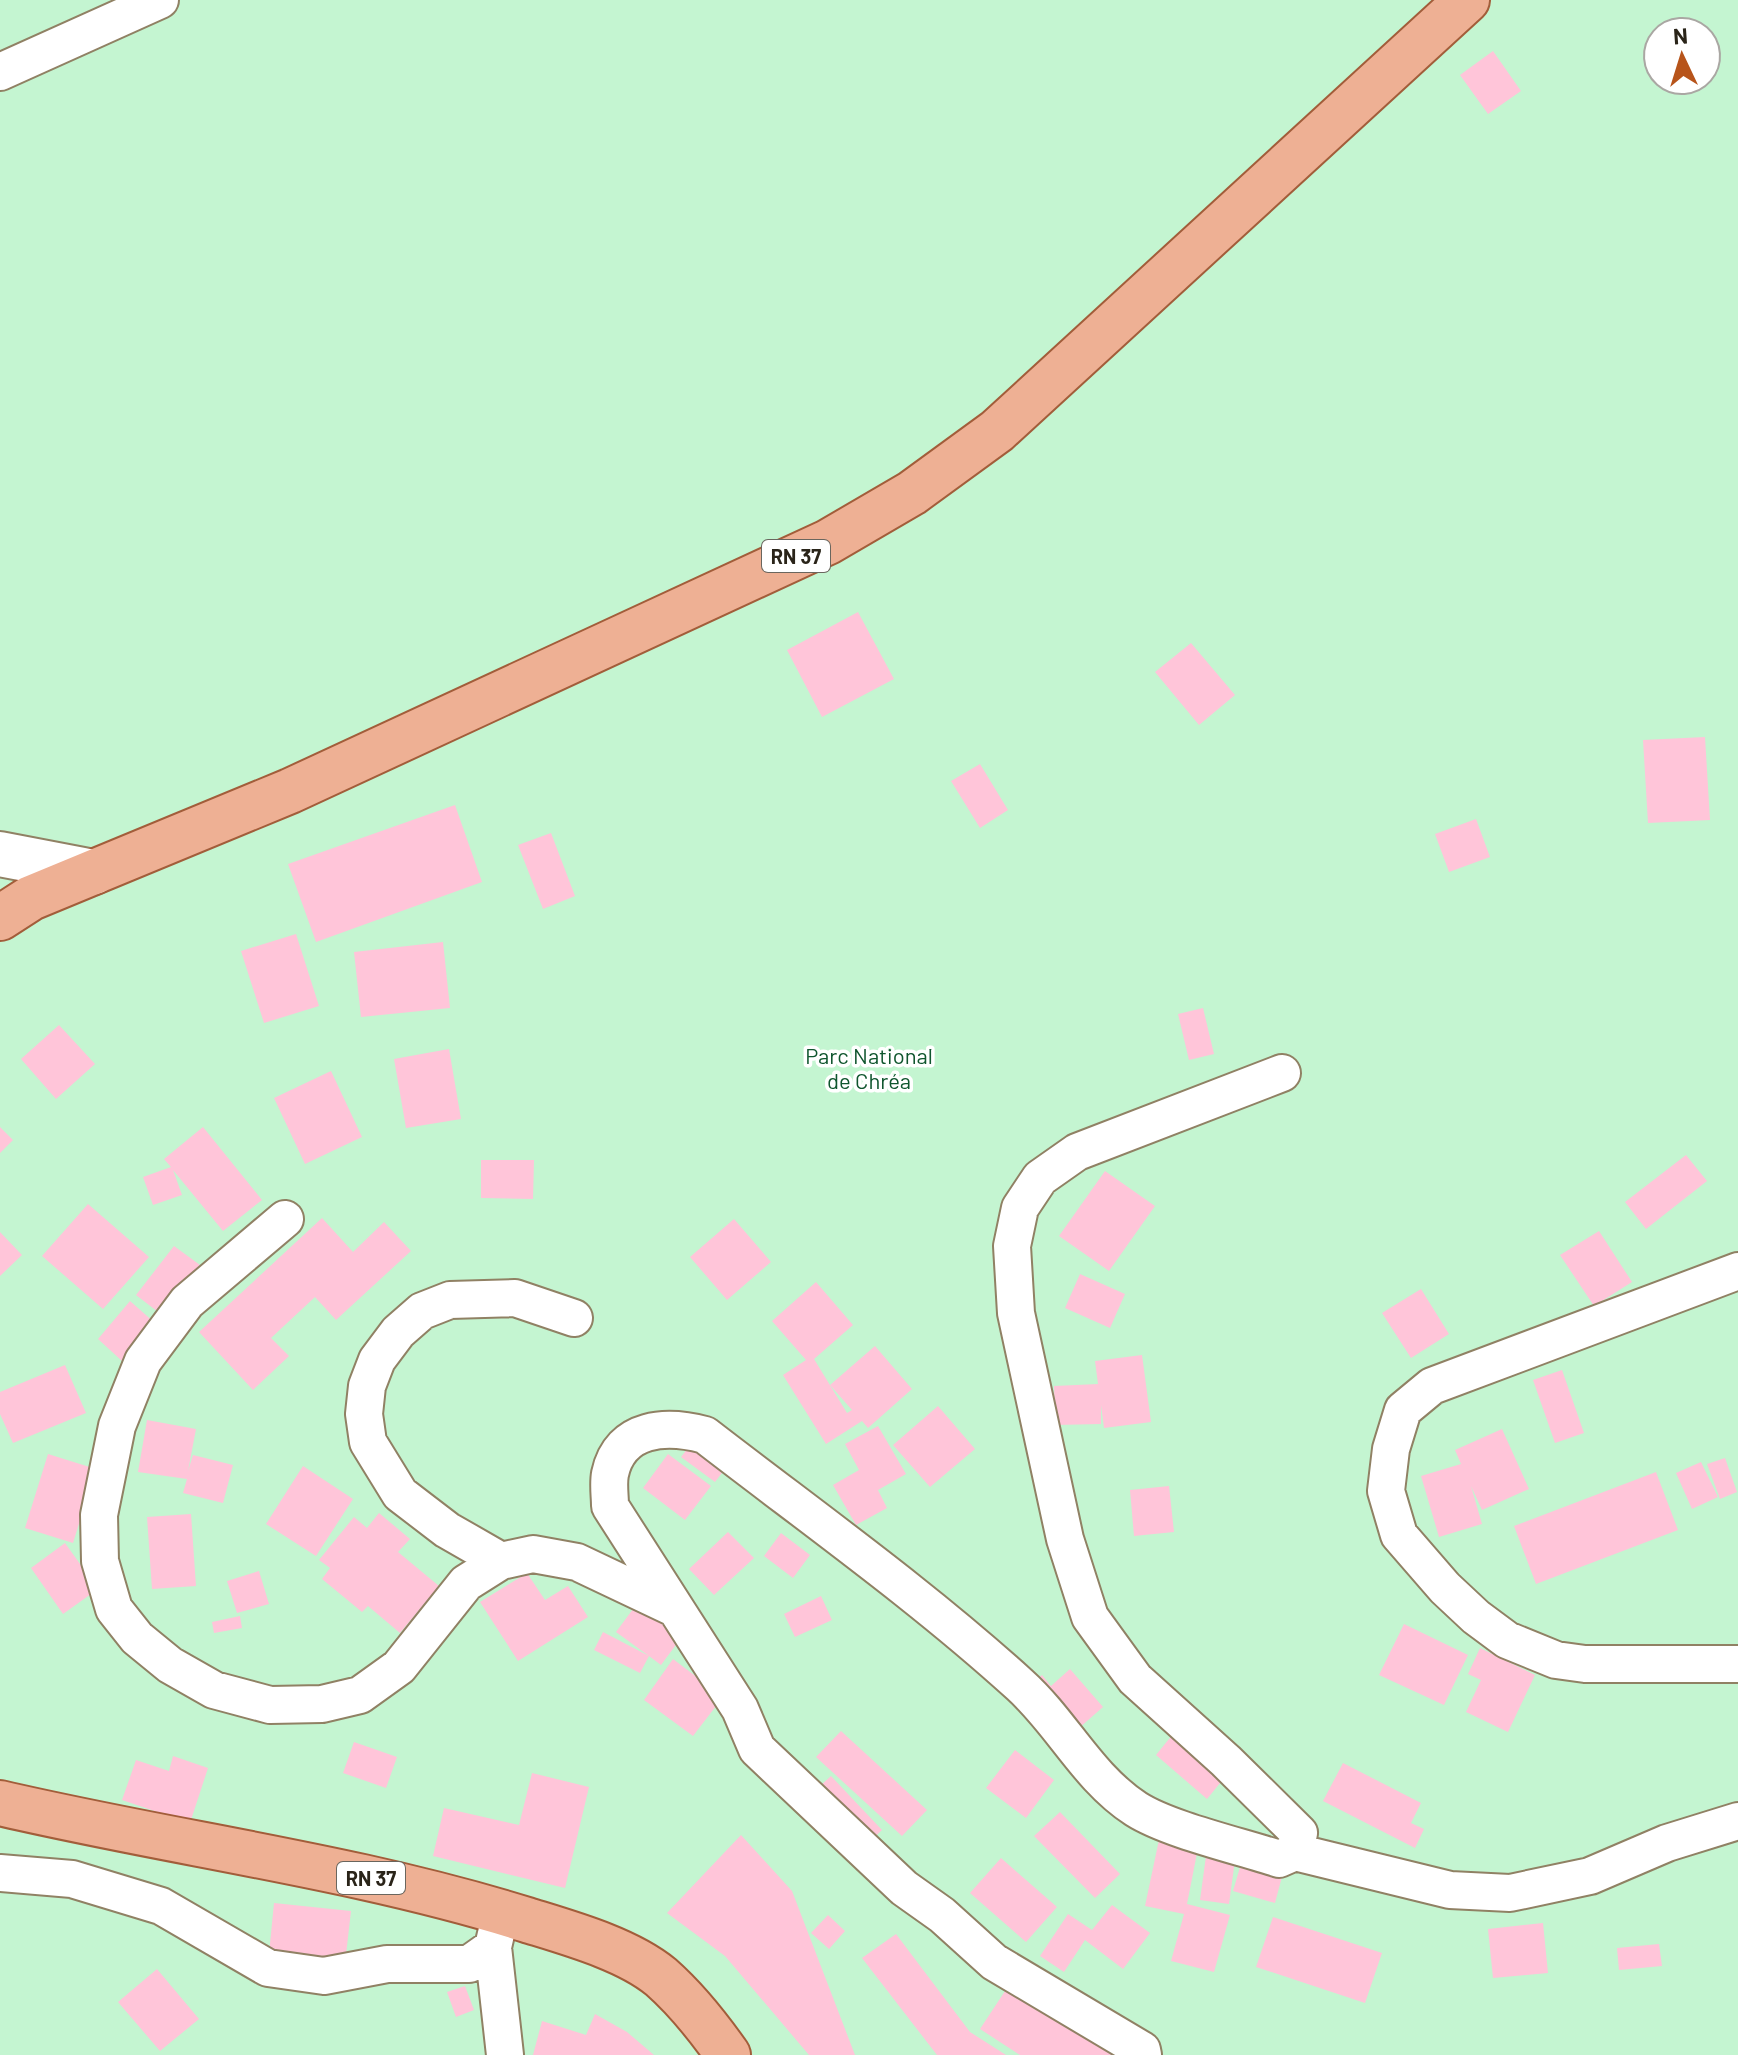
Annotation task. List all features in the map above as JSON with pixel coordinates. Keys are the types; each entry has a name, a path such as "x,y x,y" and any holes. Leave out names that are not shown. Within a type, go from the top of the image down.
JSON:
{"main road":[{"name":"RN 37","path":"0,918 31,898 290,791 828,542 912,493 997,431 1467,0"},
{"name":"RN 37","path":"0,1803 439,1893 497,1929 612,1949 659,1976 719,2042 745,2055"}],"street":[{"path":"0,72 160,0"},
{"path":"0,854 94,872"},
{"path":"1282,1073 1077,1152 1040,1178 1020,1208 1012,1246 1016,1313 1065,1539 1090,1617 1135,1679 1226,1761 1299,1833 1295,1852"},
{"path":"285,1219 187,1302 143,1361 117,1426 99,1515 100,1561 114,1609 137,1638 159,1656 214,1690 270,1705 322,1704 360,1695 399,1667 466,1583 501,1561 533,1554 577,1562 674,1608"},
{"path":"1738,1271 1432,1386 1403,1410 1391,1449 1386,1491 1399,1535 1445,1588 1507,1640 1556,1660 1585,1664 1738,1664"},
{"path":"501,1561 447,1530 400,1494 368,1442 364,1414 367,1386 377,1360 398,1332 422,1311 450,1300 515,1298 574,1318"},
{"path":"1143,2055 1142,2050 994,1962 942,1915 904,1888 757,1749 740,1709 610,1506 610,1474 623,1447 650,1430 679,1428 705,1435 944,1621 1023,1687 1099,1781 1138,1810 1168,1823 1279,1859 1295,1852 1450,1890 1510,1893 1590,1876 1667,1843 1738,1821"},
{"path":"0,1873 72,1879 161,1906 268,1968 324,1976 387,1964 469,1964 497,1929"},
{"path":"497,1929 505,2055"}],"green space":[{"name":"Parc National de Chréa","path":"0,0 1738,0 1738,2055 0,2055"}],"building":[{"path":"1493,51 1521,91 1488,114 1460,75"},
{"path":"858,612 894,679 822,717 787,650"},
{"path":"1191,643 1235,695 1199,725 1155,672"},
{"path":"1705,737 1710,820 1648,823 1643,740"},
{"path":"980,764 1008,810 980,828 951,781"},
{"path":"455,805 482,882 316,942 288,864"},
{"path":"1476,819 1490,857 1449,872 1435,834"},
{"path":"551,833 575,896 543,909 518,845"},
{"path":"296,934 319,1006 264,1023 241,951"},
{"path":"443,942 450,1008 361,1017 354,952"},
{"path":"1203,1008 1214,1054 1189,1060 1178,1014"},
{"path":"59,1025 95,1064 56,1099 21,1059"},
{"path":"449,1049 461,1119 406,1128 394,1059"},
{"path":"331,1071 362,1137 305,1164 274,1098"},
{"path":"0,1127 13,1140 0,1153"},
{"path":"203,1127 262,1200 223,1231 173,1170 182,1195 153,1205 143,1177 171,1167 164,1159"},
{"path":"1686,1155 1707,1181 1646,1229 1625,1202"},
{"path":"481,1160 534,1160 533,1199 481,1198"},
{"path":"1105,1171 1155,1206 1109,1271 1059,1236"},
{"path":"88,1204 149,1257 103,1309 42,1256"},
{"path":"322,1218 353,1252 384,1222 411,1251 336,1320 315,1297 271,1338 289,1356 253,1390 199,1332"},
{"path":"734,1219 771,1262 727,1300 690,1257"},
{"path":"1599,1231 1632,1282 1594,1306 1560,1255"},
{"path":"0,1232 22,1255 0,1276"},
{"path":"174,1246 200,1265 162,1315 136,1295"},
{"path":"1080,1274 1125,1294 1110,1328 1065,1308"},
{"path":"816,1282 853,1325 814,1359 847,1413 852,1410 830,1385 875,1346 912,1389 868,1428 862,1421 826,1444 783,1375 806,1360 772,1321"},
{"path":"1421,1289 1449,1334 1411,1358 1382,1313"},
{"path":"130,1301 155,1323 122,1361 98,1339"},
{"path":"1142,1355 1151,1422 1104,1428 1101,1405 1101,1424 1055,1425 1054,1386 1098,1384 1095,1361"},
{"path":"65,1365 86,1413 13,1443 0,1414 0,1392"},
{"path":"1562,1370 1584,1433 1555,1443 1533,1380"},
{"path":"938,1406 975,1449 930,1487 893,1445"},
{"path":"147,1420 196,1429 188,1471 193,1455 233,1465 223,1503 183,1493 187,1479 138,1472"},
{"path":"878,1426 906,1474 878,1490 887,1508 856,1525 833,1485 859,1470 845,1444"},
{"path":"1502,1429 1529,1489 1482,1510 1471,1486 1482,1524 1439,1537 1421,1476 1461,1464 1455,1450"},
{"path":"694,1440 728,1465 715,1482 681,1457"},
{"path":"48,1454 96,1469 73,1543 25,1528"},
{"path":"668,1454 711,1486 685,1520 643,1488"},
{"path":"1725,1458 1737,1492 1720,1499 1707,1464"},
{"path":"1701,1462 1718,1497 1692,1509 1676,1473"},
{"path":"303,1466 353,1499 316,1556 266,1524"},
{"path":"1656,1472 1678,1530 1536,1584 1514,1526"},
{"path":"1169,1486 1174,1532 1134,1536 1130,1490"},
{"path":"379,1513 410,1539 398,1552 439,1586 400,1633 368,1606 362,1612 322,1579 330,1568 319,1560 354,1517 367,1528"},
{"path":"191,1514 196,1586 152,1589 147,1517"},
{"path":"728,1532 754,1558 714,1595 689,1569"},
{"path":"781,1533 810,1555 793,1578 764,1556"},
{"path":"65,1543 98,1589 63,1614 31,1568"},
{"path":"259,1571 269,1604 237,1613 227,1581"},
{"path":"527,1573 545,1600 568,1586 588,1617 518,1661 480,1602"},
{"path":"821,1596 832,1620 795,1637 784,1614"},
{"path":"636,1605 681,1638 661,1665 616,1632"},
{"path":"240,1616 242,1628 214,1633 212,1622"},
{"path":"1404,1624 1468,1655 1444,1705 1379,1675"},
{"path":"603,1632 649,1656 640,1673 594,1650"},
{"path":"1480,1648 1535,1675 1508,1732 1466,1712 1481,1680 1468,1674"},
{"path":"673,1659 723,1697 693,1736 644,1700"},
{"path":"1070,1669 1103,1707 1062,1743 1019,1695 1042,1675 1051,1686"},
{"path":"841,1731 927,1810 902,1836 816,1757"},
{"path":"1173,1734 1225,1777 1207,1799 1156,1755"},
{"path":"354,1742 397,1757 386,1788 343,1773"},
{"path":"1015,1750 1054,1780 1026,1818 986,1788"},
{"path":"173,1756 208,1768 190,1823 122,1800 136,1760 169,1771"},
{"path":"1343,1763 1421,1803 1411,1823 1424,1829 1415,1848 1323,1801"},
{"path":"532,1773 589,1787 565,1888 433,1856 444,1808 519,1825"},
{"path":"831,1776 882,1830 861,1850 809,1796"},
{"path":"1060,1812 1120,1874 1095,1898 1034,1836"},
{"path":"741,1835 792,1891 855,2055 809,2055 725,1956 667,1913"},
{"path":"1160,1835 1199,1843 1187,1904 1230,1915 1214,1972 1171,1961 1184,1914 1145,1906"},
{"path":"1206,1856 1235,1860 1229,1904 1200,1900"},
{"path":"1243,1857 1284,1869 1275,1903 1233,1891"},
{"path":"1001,1858 1057,1907 1026,1942 970,1893"},
{"path":"274,1903 351,1911 344,1972 268,1964"},
{"path":"1112,1905 1150,1933 1123,1969 1085,1940 1064,1972 1040,1956 1068,1914 1092,1930"},
{"path":"828,1915 845,1931 829,1949 811,1933"},
{"path":"1273,1917 1382,1953 1365,2003 1256,1967"},
{"path":"1543,1923 1548,1973 1493,1978 1488,1929"},
{"path":"896,1934 970,2032 1006,2055 937,2055 862,1958"},
{"path":"1659,1944 1662,1966 1619,1970 1617,1948"},
{"path":"157,1969 199,2019 160,2051 118,2002"},
{"path":"1009,1985 1117,2055 1020,2055 980,2029"},
{"path":"465,1986 474,2010 456,2017 447,1992"},
{"path":"595,2014 627,2032 654,2055 533,2055 542,2021 586,2035"}]}
